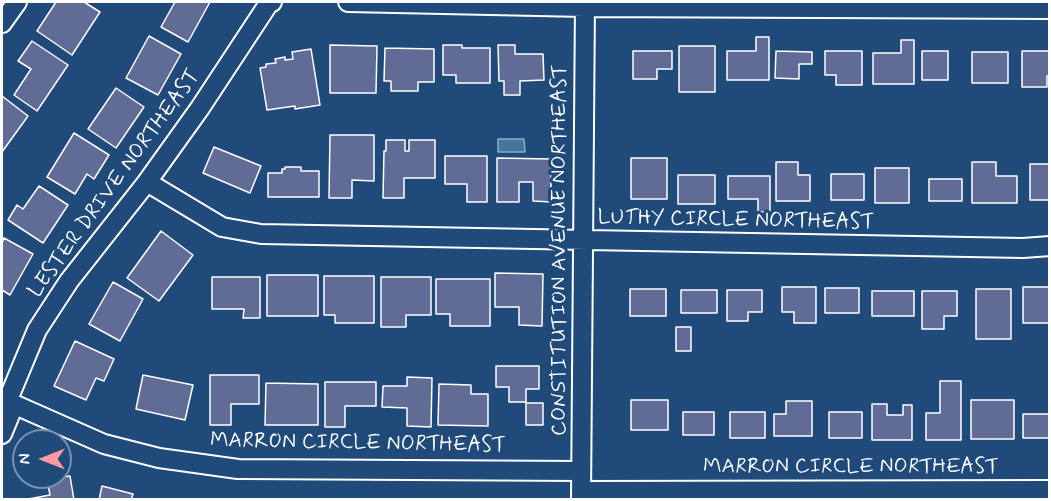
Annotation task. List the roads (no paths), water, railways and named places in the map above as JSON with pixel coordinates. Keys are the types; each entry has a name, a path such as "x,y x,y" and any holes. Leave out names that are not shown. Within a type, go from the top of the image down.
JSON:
{"street":[{"path":"2,23 18,2"},
{"name":"LESTER DRIVE NORTHEAST","path":"2,434 7,402 37,330 69,281 147,182 200,108 269,3 272,2"},
{"path":"348,2 1050,9"},
{"name":"CONSTITUTION AVENUE NORTHEAST","path":"581,495 585,4"},
{"name":"LUTHY CIRCLE NORTHEAST","path":"147,182 222,227 261,234 1023,248 1050,246"},
{"name":"MARRON CIRCLE NORTHEAST","path":"7,402 104,444 159,458 238,469 581,471"},
{"name":"MARRON CIRCLE NORTHEAST","path":"581,495 1050,490"}],"water":[{"path":"498,139 524,139 525,152 498,152"}]}
